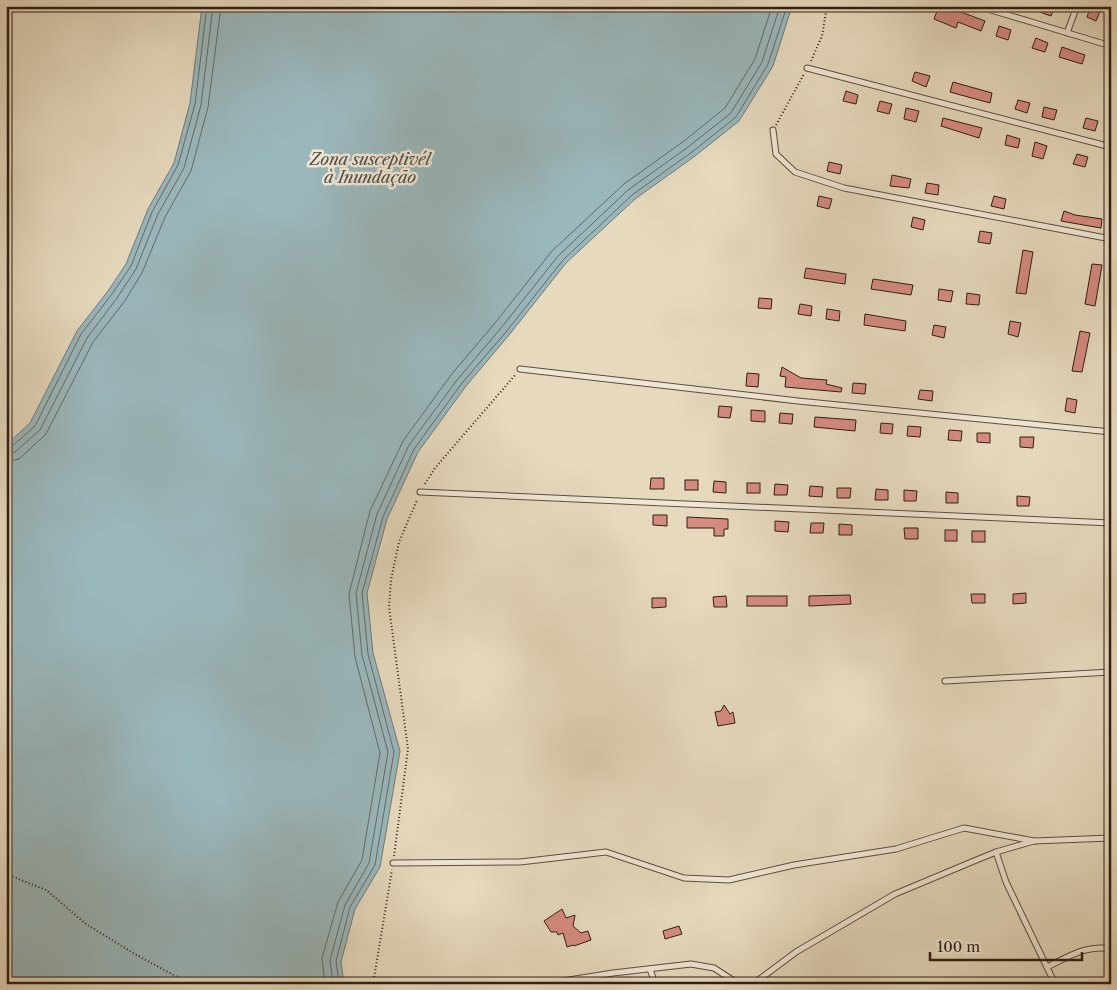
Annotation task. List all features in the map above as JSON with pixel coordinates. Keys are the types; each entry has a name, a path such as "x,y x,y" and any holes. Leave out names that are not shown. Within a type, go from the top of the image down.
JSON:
{"lane":[{"path":"978,6 1111,46"},
{"path":"1067,33 1077,6"},
{"path":"807,68 1111,147"},
{"path":"773,130 776,154 794,172 844,188 1111,239"},
{"path":"520,369 798,401 1111,432"},
{"path":"420,492 1111,523"},
{"path":"945,681 1111,672"},
{"path":"393,864 520,862 606,852 684,878 729,880 794,865 896,850 964,828 1034,841 1111,838"},
{"path":"544,984 691,964 714,968 734,981 745,984 757,981 796,952 895,894 996,852 1034,841"},
{"path":"996,852 1006,882 1055,984"},
{"path":"1047,967 1090,948 1100,946 1111,948"},
{"path":"650,969 654,984"}],"path":[{"path":"373,984 393,864 408,749 389,607 391,580 399,542 420,492 435,468 520,369"},
{"path":"6,874 46,890 86,924 133,953 190,984"}],"water":[{"name":"Zona susceptivél à Inundação","path":"202,6 792,6 773,66 739,121 695,156 635,199 566,263 466,386 418,452 387,519 367,593 373,653 400,751 380,867 355,909 341,962 344,984 6,984 6,445 30,423 77,331 126,264 148,209 174,163 190,103"}],"building":[{"path":"939,6 962,10 961,12 985,21 981,31 958,22 956,28 934,19"},
{"path":"1028,6 1055,6 1051,16 1028,8"},
{"path":"1091,6 1101,9 1096,21 1087,17"},
{"path":"999,26 1011,30 1008,40 996,36"},
{"path":"1036,38 1048,43 1045,52 1032,48"},
{"path":"1062,47 1085,55 1082,64 1059,57"},
{"path":"915,72 930,76 926,87 912,81"},
{"path":"953,82 992,93 990,103 950,92"},
{"path":"846,91 858,95 856,104 843,101"},
{"path":"1018,100 1030,103 1027,113 1015,109"},
{"path":"880,101 892,104 889,114 877,111"},
{"path":"1044,107 1057,110 1054,120 1042,117"},
{"path":"906,108 919,111 916,122 904,119"},
{"path":"943,118 982,128 979,138 941,126"},
{"path":"1086,118 1098,121 1095,131 1083,128"},
{"path":"1007,135 1020,139 1018,148 1005,145"},
{"path":"1035,142 1047,146 1043,159 1032,156"},
{"path":"1077,154 1088,157 1085,167 1073,164"},
{"path":"829,162 842,165 840,174 827,171"},
{"path":"892,175 911,179 909,188 890,186"},
{"path":"927,183 939,185 938,195 925,193"},
{"path":"819,196 832,199 829,209 817,206"},
{"path":"994,196 1006,199 1004,209 991,206"},
{"path":"1064,211 1075,215 1102,219 1101,228 1061,221"},
{"path":"913,217 925,220 923,230 911,227"},
{"path":"980,231 992,233 990,244 978,242"},
{"path":"1023,250 1033,252 1026,294 1016,293"},
{"path":"1092,264 1102,265 1095,306 1085,304"},
{"path":"806,268 846,274 845,284 804,278"},
{"path":"873,279 913,285 911,295 871,289"},
{"path":"939,289 953,291 951,302 938,300"},
{"path":"967,293 980,295 979,305 966,304"},
{"path":"759,298 772,299 771,309 758,308"},
{"path":"800,304 812,306 811,316 798,314"},
{"path":"827,309 840,311 839,321 826,319"},
{"path":"865,314 906,321 905,331 864,325"},
{"path":"1010,321 1021,323 1018,337 1008,334"},
{"path":"934,325 946,327 944,338 932,335"},
{"path":"1080,331 1090,333 1082,372 1072,371"},
{"path":"782,367 801,378 827,380 826,384 842,388 841,392 785,387 786,377 780,376"},
{"path":"747,373 759,374 758,387 746,386"},
{"path":"853,383 866,384 865,394 852,393"},
{"path":"920,390 933,391 932,401 918,399"},
{"path":"1067,398 1077,400 1075,413 1065,411"},
{"path":"719,406 732,407 730,418 718,417"},
{"path":"751,410 765,411 765,422 751,421"},
{"path":"780,413 793,414 792,424 779,423"},
{"path":"815,417 856,420 855,431 814,427"},
{"path":"881,423 893,424 892,434 880,433"},
{"path":"908,426 921,427 920,437 907,436"},
{"path":"949,430 962,431 961,441 948,440"},
{"path":"977,433 990,433 990,443 977,442"},
{"path":"1020,437 1034,437 1033,448 1020,447"},
{"path":"651,478 664,478 664,489 650,489"},
{"path":"685,480 698,480 698,490 685,490"},
{"path":"714,481 726,482 726,493 713,492"},
{"path":"747,483 760,483 760,493 747,493"},
{"path":"775,484 788,485 787,495 774,495"},
{"path":"810,486 823,487 822,497 809,496"},
{"path":"837,488 851,488 850,498 837,498"},
{"path":"876,489 888,490 888,500 875,500"},
{"path":"904,490 917,491 916,501 904,501"},
{"path":"946,492 958,493 958,503 946,503"},
{"path":"1017,496 1030,497 1029,506 1017,506"},
{"path":"653,515 667,515 667,526 653,525"},
{"path":"687,517 728,519 728,529 724,529 724,536 714,536 714,528 687,528"},
{"path":"775,521 789,522 788,532 775,531"},
{"path":"811,523 824,523 823,533 810,533"},
{"path":"839,524 852,525 852,535 839,535"},
{"path":"904,528 918,528 918,539 905,539"},
{"path":"945,530 957,530 957,541 945,541"},
{"path":"972,531 985,531 985,542 972,542"},
{"path":"1026,593 1026,603 1013,604 1013,594"},
{"path":"971,594 985,594 985,603 972,603"},
{"path":"850,595 851,604 809,606 809,596"},
{"path":"726,596 727,607 714,607 713,597"},
{"path":"747,596 787,596 787,606 747,606"},
{"path":"652,598 666,598 666,607 652,608"},
{"path":"724,705 730,714 733,712 735,723 718,726 715,712 721,711"},
{"path":"562,909 566,918 575,915 573,926 581,933 588,931 591,940 567,947 563,933 558,935 557,932 551,932 544,921"},
{"path":"679,926 682,934 665,939 663,931"}]}
